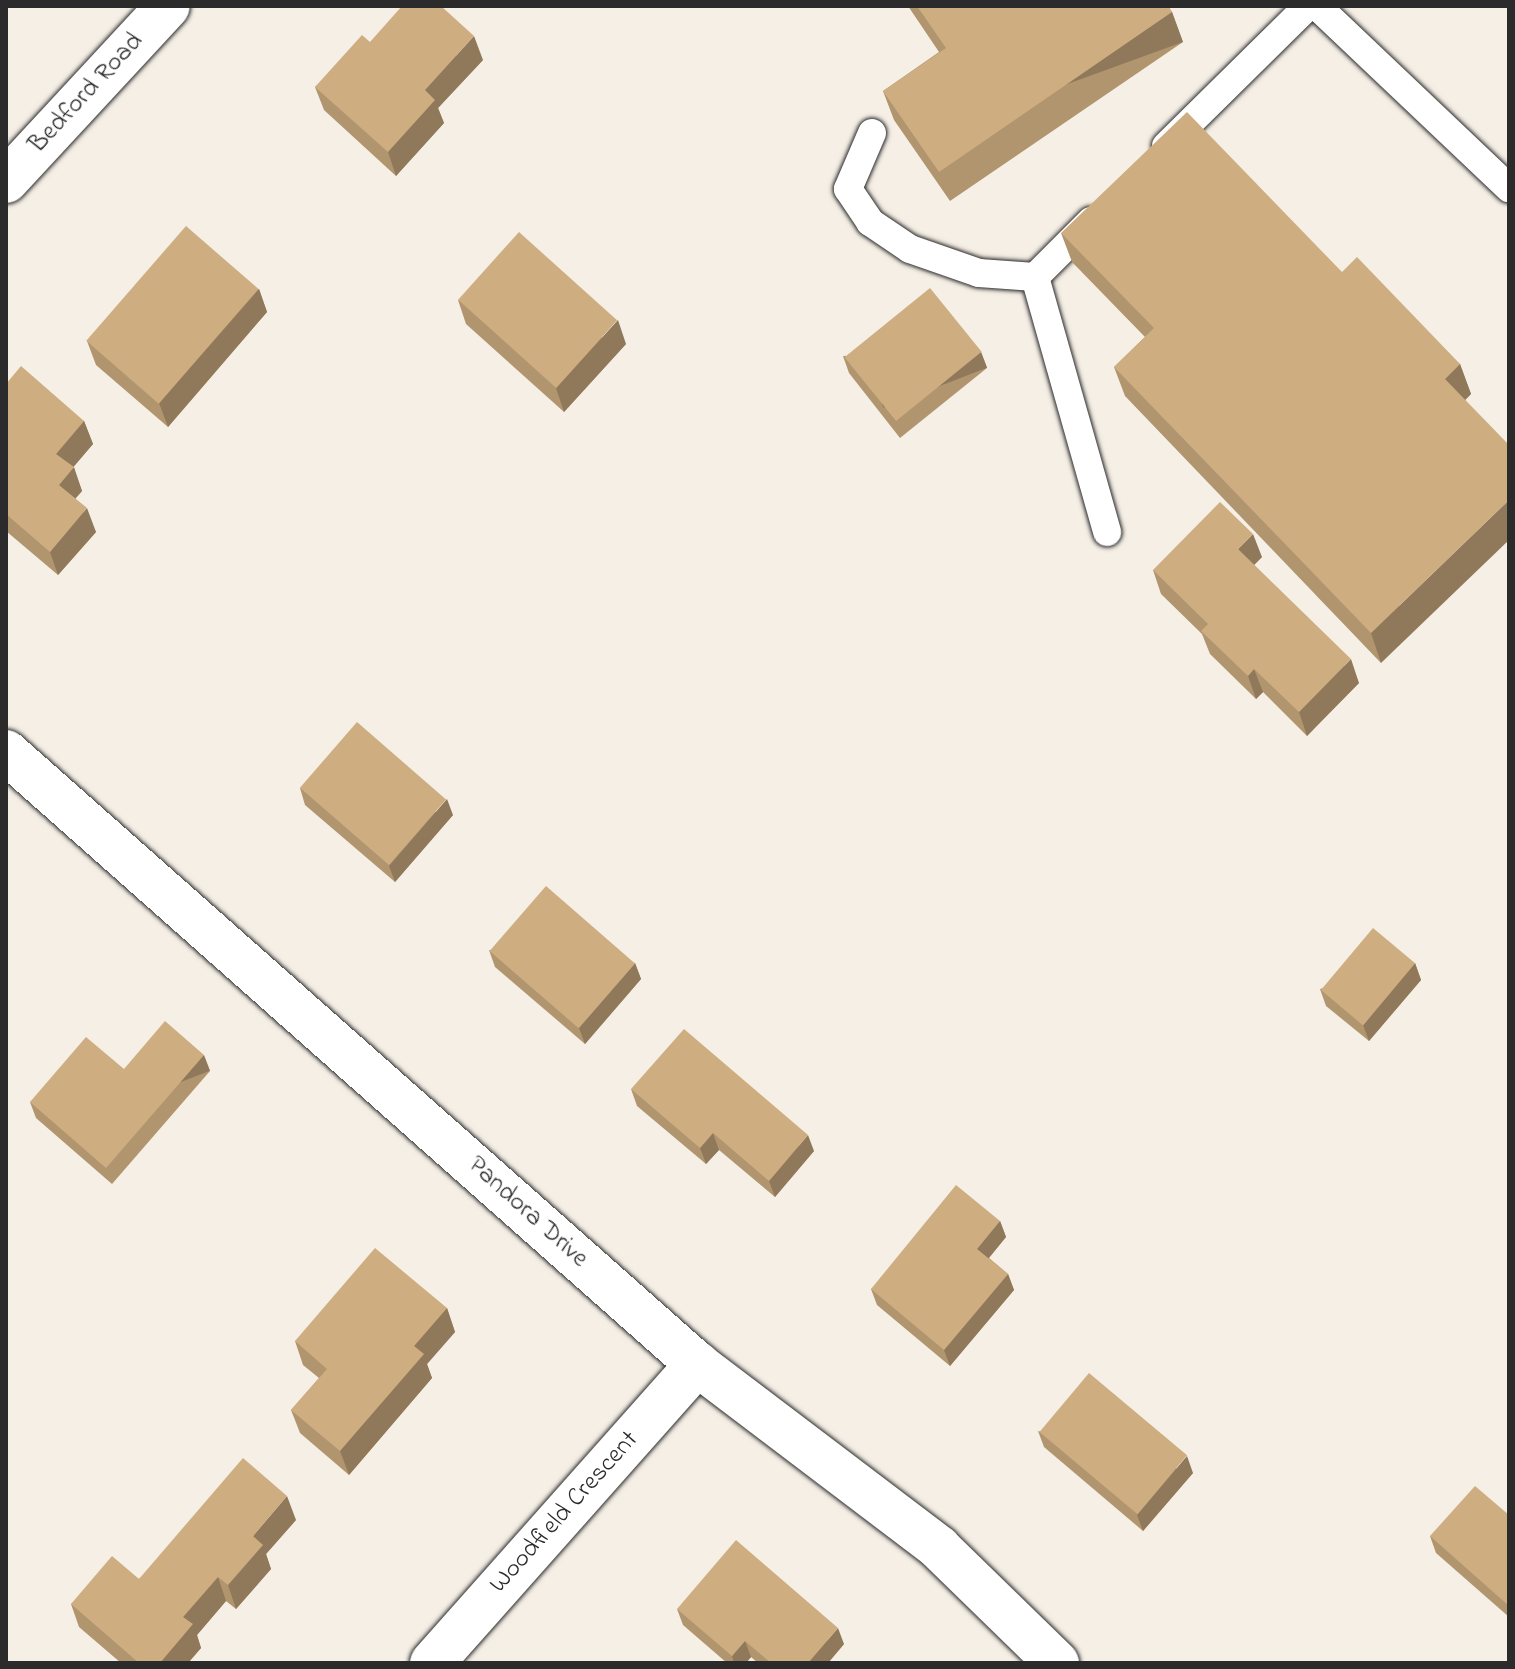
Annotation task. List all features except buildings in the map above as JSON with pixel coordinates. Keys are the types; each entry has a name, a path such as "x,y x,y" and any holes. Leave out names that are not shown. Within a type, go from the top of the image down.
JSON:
{"street":[{"name":"Bedford Road","path":"6,181 168,6"},
{"name":"Pandora Drive","path":"6,752 697,1364 939,1548 1057,1663"},
{"name":"Woodfield Crescent","path":"432,1663 697,1364"}],"lane":[{"path":"1149,164 1308,6"},
{"path":"1317,6 1509,188"},
{"path":"872,133 848,189 870,222 910,249 979,273 1035,277 1115,198"},
{"path":"1035,277 1107,532"}]}
